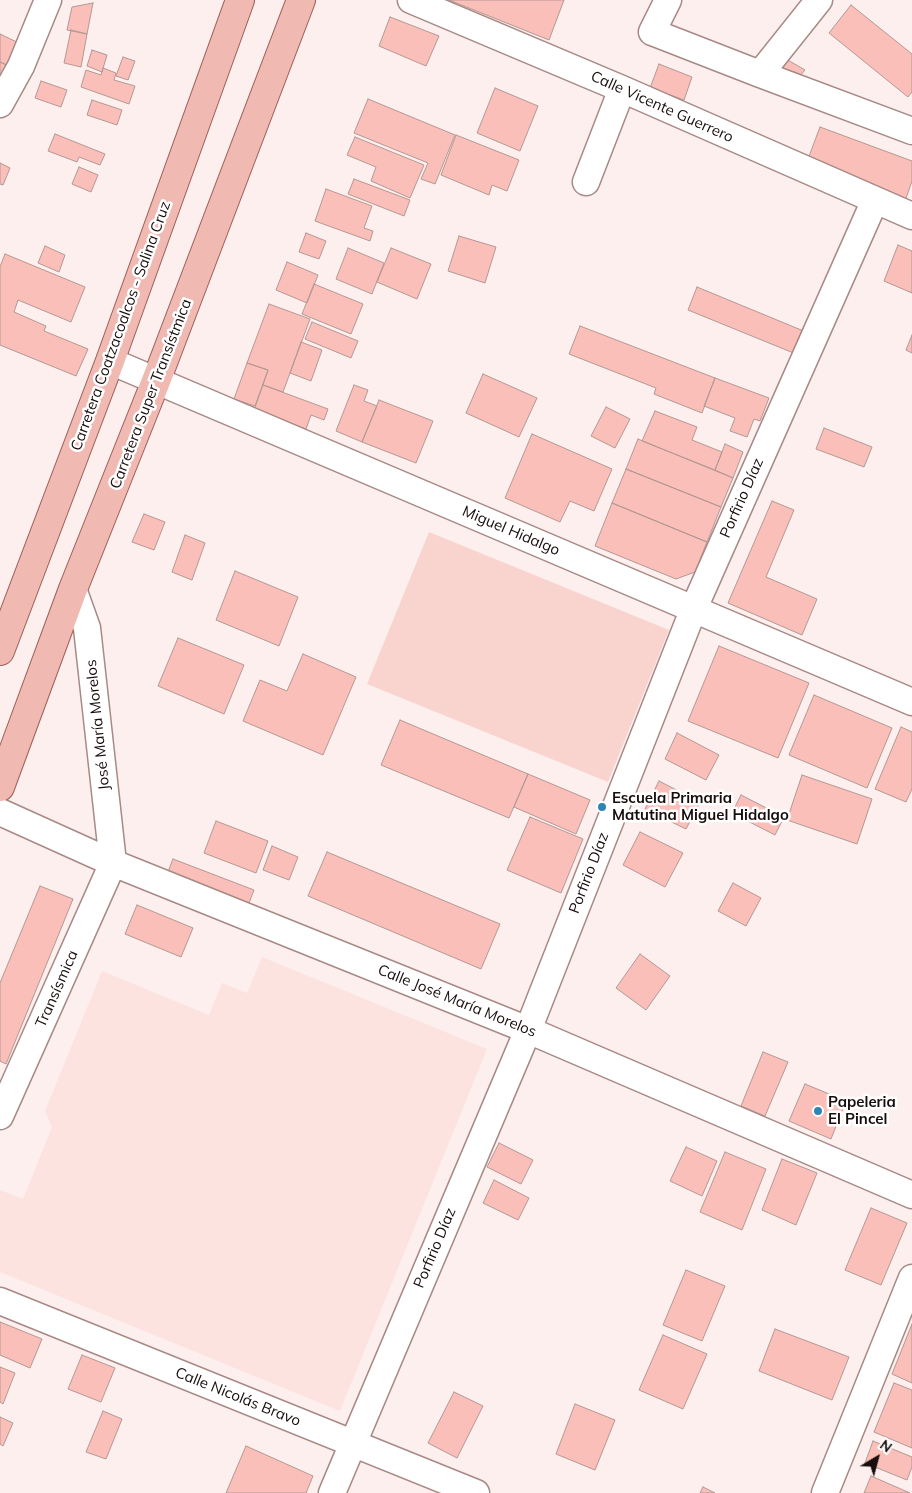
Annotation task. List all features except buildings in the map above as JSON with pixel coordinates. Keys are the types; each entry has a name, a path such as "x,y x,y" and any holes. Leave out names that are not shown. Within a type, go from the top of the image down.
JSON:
{"main road":[{"name":"Carretera Coatzacoalcos - Salina Cruz","path":"0,651 110,360 240,0"},
{"name":"Carretera Super Transístmica","path":"0,787 73,589 156,381 301,0"}],"street":[{"path":"0,104 21,66 48,0"},
{"name":"Calle Vicente Guerrero","path":"412,0 622,89 912,216"},
{"path":"668,0 652,32 912,131"},
{"path":"760,74 819,0"},
{"path":"586,182 622,89"},
{"name":"Porfirio Díaz","path":"332,1493 528,1030 694,608 875,200"},
{"name":"Miguel Hidalgo","path":"110,360 912,702"},
{"name":"José María Morelos","path":"73,589 88,628 113,863"},
{"name":"Calle José María Morelos","path":"0,812 113,863 528,1030 912,1195"},
{"name":"Transísmica","path":"0,1116 113,863"},
{"path":"824,1493 906,1311 912,1278"},
{"name":"Calle Nicolás Bravo","path":"0,1301 476,1493"}],"shaded area":[{"path":"429,532 669,630 608,782 367,684"},
{"path":"262,957 487,1049 340,1411 0,1272 0,1190 23,1199 52,1127 45,1111 102,971 209,1015 222,983 247,993"}],"place":[{"name":"Escuela Primaria Matutina Miguel Hidalgo","path":"602,807"},
{"name":"Papeleria El Pincel","path":"818,1111"}]}
